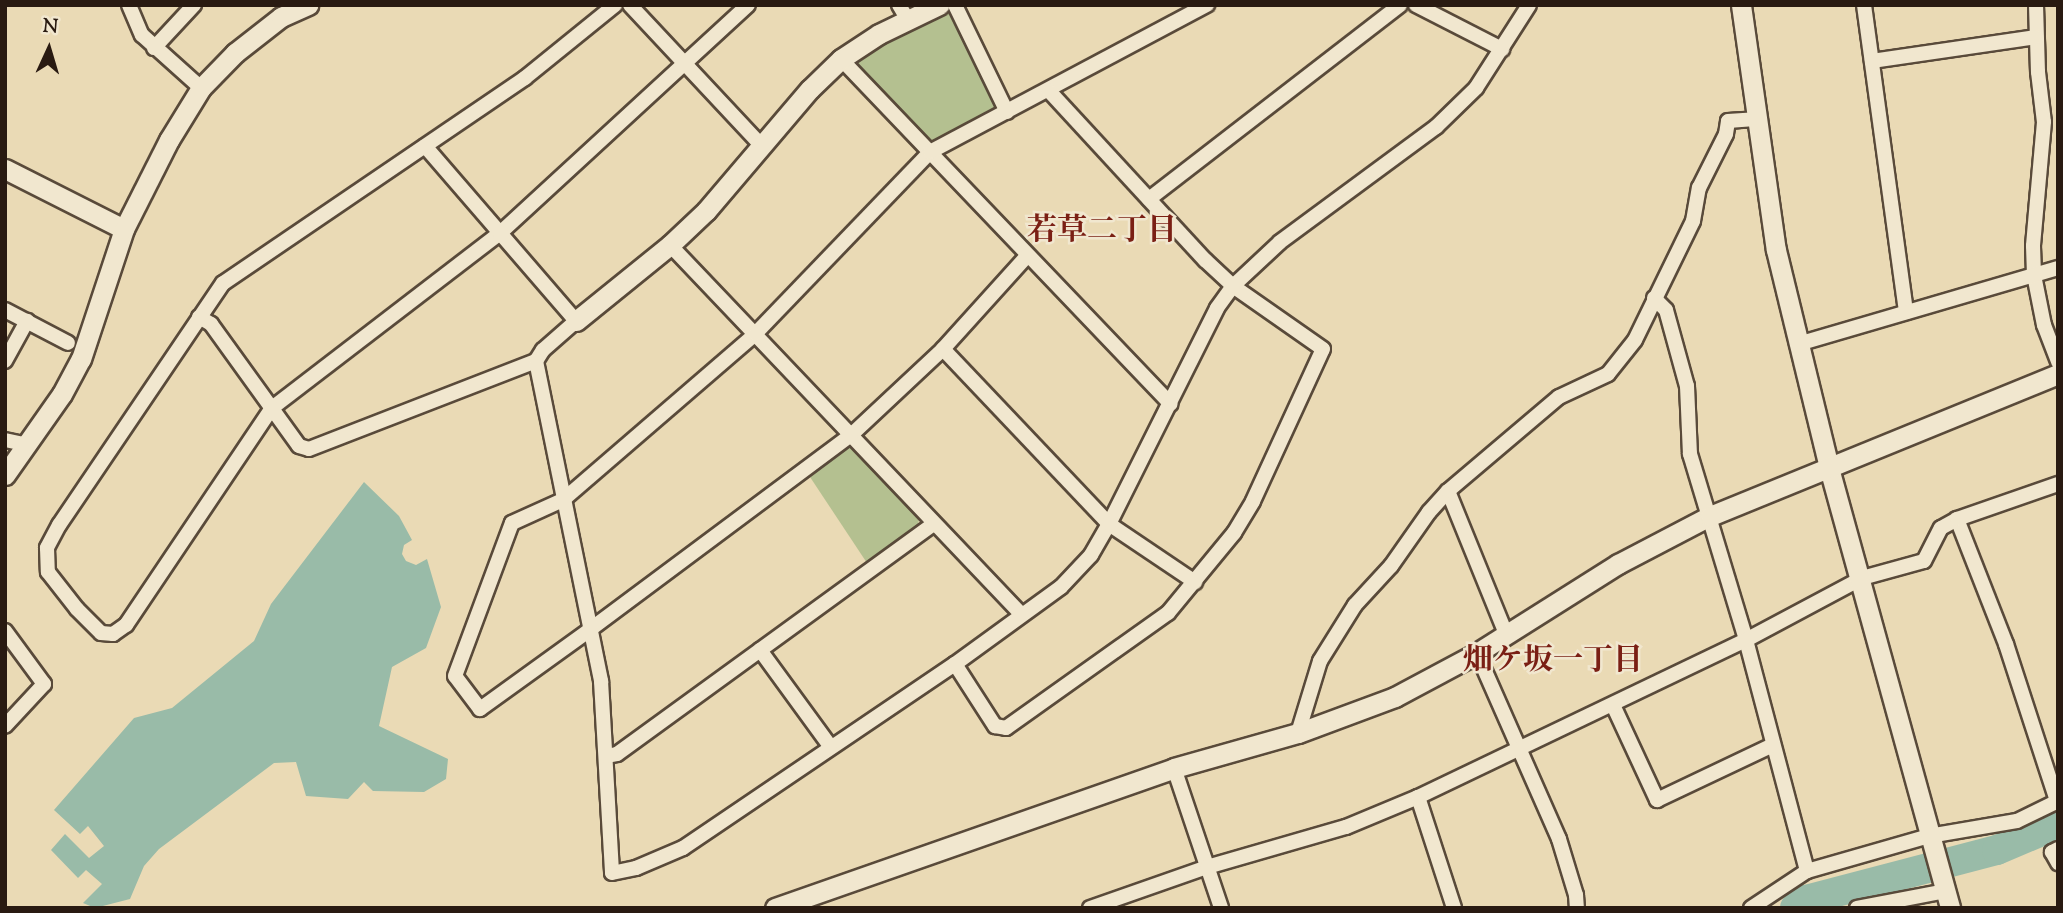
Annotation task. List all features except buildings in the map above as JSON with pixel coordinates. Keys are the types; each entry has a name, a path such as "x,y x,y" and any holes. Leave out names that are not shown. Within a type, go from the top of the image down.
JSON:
{"street":[{"path":"129,5 142,35 201,88"},
{"path":"155,48 194,5"},
{"path":"5,475 28,444 81,359 124,229 169,141 201,88 235,52 281,18 308,5"},
{"path":"615,5 525,78 223,282 59,525 47,548 48,572 76,609 101,633 113,634 126,625 272,408 499,234 748,5"},
{"path":"630,5 762,146"},
{"path":"199,317 211,324 299,446 309,449 536,361 543,350 670,245 706,211 810,89 841,60 879,34 903,13 939,5"},
{"path":"955,5 1007,112"},
{"path":"1027,256 943,349 851,435 480,709 455,676 512,523 563,500 755,334 930,152 1207,5"},
{"path":"1149,200 1399,5"},
{"path":"1416,5 1502,49"},
{"path":"536,361 601,681 612,873 636,868 683,848 830,746 955,664 1061,587 1091,555 1109,524 1217,308 1233,286 1280,242 1436,127 1476,88 1529,5"},
{"path":"1741,5 1755,119 1776,250 1829,468 1946,894 1857,908"},
{"path":"1864,5 1906,312"},
{"path":"2035,7 2044,122 2033,246 2034,275 2044,325 2058,362"},
{"path":"1872,61 2036,37"},
{"path":"841,60 1171,404"},
{"path":"955,664 995,726 1006,728 1168,613 1234,533 1253,501 1323,349 1233,286 1049,91"},
{"path":"1298,733 1320,662 1355,605 1391,566 1448,491 1559,397 1608,374 1635,340 1693,221 1699,188 1726,134 1728,121 1755,119"},
{"path":"425,146 576,321"},
{"path":"5,170 124,229"},
{"path":"670,245 1021,614"},
{"path":"1798,344 2058,268"},
{"path":"1654,298 1666,310 1687,386 1690,454 1746,640 1807,871"},
{"path":"5,310 68,343"},
{"path":"5,362 27,321"},
{"path":"943,349 1109,524 1195,582"},
{"path":"775,908 1174,768 1298,733 1395,697 1477,653 1618,564 1710,516 2058,374"},
{"path":"5,440 28,444"},
{"path":"1090,908 1207,867 1346,827 1418,797 1746,640 1861,578 1924,561 1941,528 1957,519 2058,484"},
{"path":"1448,491 1506,634"},
{"path":"1751,908 1807,871 2017,821 2058,801 2006,645 1957,519"},
{"path":"607,756 617,754 933,524"},
{"path":"5,631 44,684 5,726"},
{"path":"760,650 830,746"},
{"path":"1477,653 1559,839 1576,895 1577,908"},
{"path":"1613,705 1657,800 1773,745"},
{"path":"1174,768 1221,908"},
{"path":"1418,797 1452,907"},
{"path":"2058,849 2052,852 2058,863"}],"shaded area":[{"path":"950,9 996,106 995,112 935,143 926,141 853,63 856,58 886,40"},
{"path":"852,444 919,519 918,525 867,563 810,477"},
{"path":"364,482 399,516 412,540 404,545 402,554 406,561 416,565 427,559 441,607 426,648 392,667 379,726 448,759 446,779 424,792 373,791 364,782 348,799 306,796 296,762 274,763 159,849 144,866 130,899 95,908 83,903 102,884 86,870 78,878 51,850 65,834 89,858 104,846 88,826 80,834 54,810 134,718 172,708 254,641 271,604"}],"waterway":[{"path":"1795,908 1806,900 1997,850 2058,824"},
{"path":"1806,900 1807,908"}],"district":[{"name":"若草二丁目","path":"1102,232"},
{"name":"畑ケ坂一丁目","path":"1553,662"}]}
